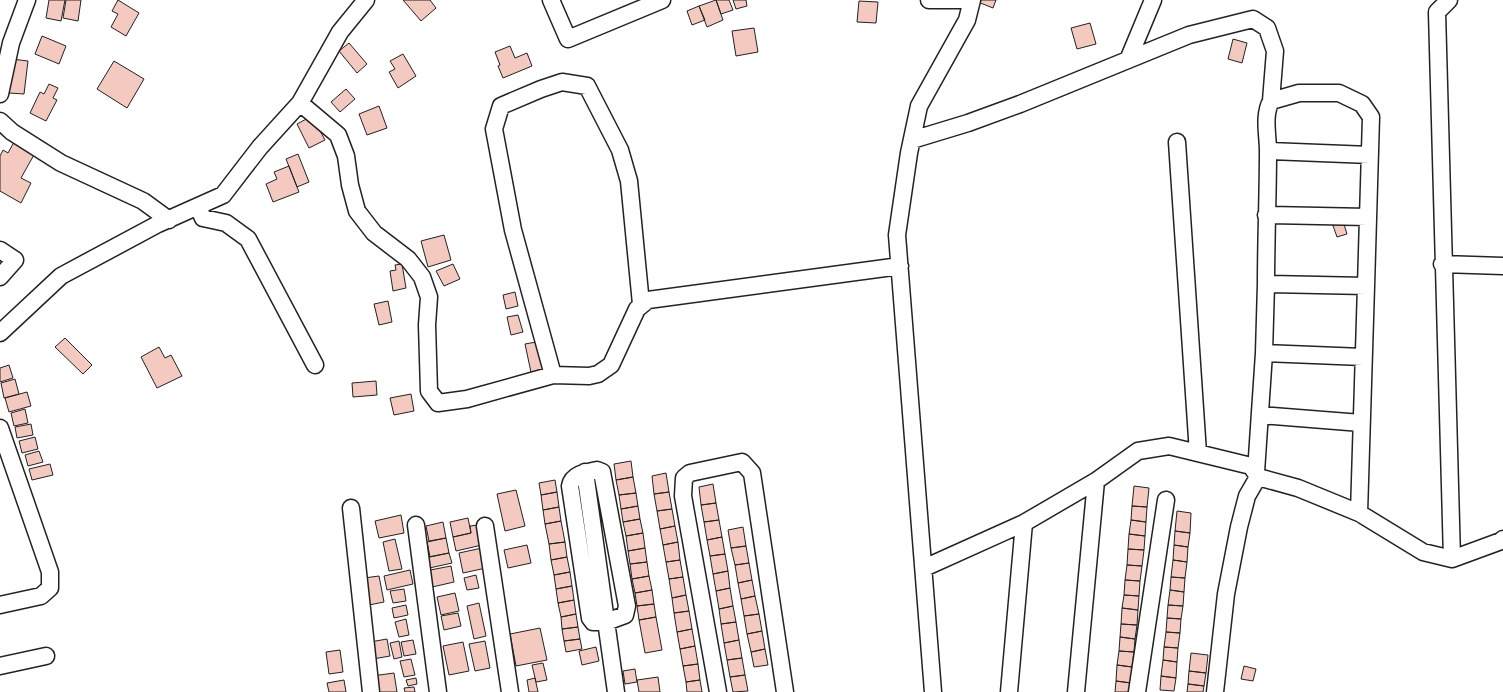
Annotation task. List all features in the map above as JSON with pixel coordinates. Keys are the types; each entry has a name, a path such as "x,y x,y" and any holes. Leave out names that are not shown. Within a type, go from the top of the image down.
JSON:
{"street":[{"path":"0,94 11,43 27,0"},
{"path":"0,332 61,276 151,228 223,195 260,147 300,103 340,32 366,0"},
{"path":"551,0 568,39 662,0"},
{"path":"929,0 972,0 967,20 919,106 897,235 933,692"},
{"path":"1128,60 1153,0"},
{"path":"1449,0 1436,12 1452,559"},
{"path":"912,140 968,123 1020,104 1189,35 1253,19 1267,28 1274,50 1271,101 1267,109 1266,284 1257,474 1247,496 1226,594 1215,692"},
{"path":"553,375 513,230 494,129 501,106 562,82 587,86 620,150 629,181 641,304"},
{"path":"1271,101 1299,93 1339,93 1362,104 1371,117 1359,513"},
{"path":"300,103 338,135 346,156 350,185 357,211 374,233 408,259 422,277 429,297 427,325 429,391 438,403 467,399 553,375 589,376 604,370 611,365 637,308 648,300 900,266"},
{"path":"0,121 12,132 61,163 143,201 169,220"},
{"path":"1177,142 1198,453"},
{"path":"1268,151 1370,155"},
{"path":"198,207 203,218 226,223 248,239 315,365"},
{"path":"1266,215 1368,217"},
{"path":"0,250 15,260 0,277"},
{"path":"1442,264 1503,266"},
{"path":"1266,284 1366,286"},
{"path":"1264,353 1363,357"},
{"path":"1260,415 1361,423"},
{"path":"0,428 50,572 50,588 40,596 0,605"},
{"path":"924,568 1024,523 1096,481 1138,451 1169,446 1251,466 1257,474 1298,488 1359,513 1423,552 1452,559 1501,541 1503,538"},
{"path":"718,692 683,496 684,478 690,473 742,462 752,473 784,692"},
{"path":"606,622 625,615 627,606 602,472 597,470 585,472 606,622 616,692"},
{"path":"1076,692 1096,481"},
{"path":"1137,692 1166,500"},
{"path":"351,508 371,692"},
{"path":"1009,692 1024,523"},
{"path":"416,525 438,692"},
{"path":"485,526 510,692"},
{"path":"0,666 46,656"}],"building":[{"path":"49,0 65,0 61,21 46,18"},
{"path":"66,0 81,0 78,21 63,18"},
{"path":"118,0 139,13 126,36 111,27 118,14 112,11"},
{"path":"403,0 430,0 436,8 421,21"},
{"path":"716,0 729,0 733,10 721,14"},
{"path":"716,0 723,20 707,27 699,6"},
{"path":"733,0 746,0 747,6 736,9"},
{"path":"979,0 996,0 993,8 978,2"},
{"path":"859,1 878,2 876,23 857,22"},
{"path":"699,6 705,20 692,25 687,11"},
{"path":"1090,23 1096,44 1077,49 1071,28"},
{"path":"754,28 758,52 736,56 732,31"},
{"path":"42,36 66,46 59,64 35,54"},
{"path":"1233,39 1247,43 1242,63 1228,59"},
{"path":"349,43 367,64 357,73 339,51"},
{"path":"510,46 515,58 527,53 532,66 503,78 495,52"},
{"path":"403,54 416,76 398,88 389,72 395,69 390,61"},
{"path":"12,59 28,61 24,94 9,93"},
{"path":"114,61 144,79 127,108 97,89"},
{"path":"49,84 58,88 53,98 57,100 46,121 30,113 40,92 44,94"},
{"path":"346,89 355,99 340,112 331,102"},
{"path":"379,106 387,128 367,135 359,114"},
{"path":"312,116 325,140 309,148 297,124"},
{"path":"14,142 35,153 21,178 31,183 21,203 0,191 0,156 3,150 8,153"},
{"path":"298,154 309,182 297,187 286,159"},
{"path":"289,166 299,192 273,202 266,184 277,179 274,172"},
{"path":"1342,218 1347,234 1337,237 1331,220"},
{"path":"444,235 451,260 428,267 421,241"},
{"path":"402,264 406,288 393,291 390,271 396,270 395,265"},
{"path":"453,264 460,279 444,286 436,271"},
{"path":"515,292 518,306 506,309 503,295"},
{"path":"388,301 392,322 379,325 374,304"},
{"path":"518,315 523,332 511,335 507,317"},
{"path":"65,338 92,365 83,374 55,347"},
{"path":"542,341 549,374 532,377 525,344"},
{"path":"159,347 165,358 171,355 182,376 157,388 141,357"},
{"path":"9,365 13,378 0,382 0,368"},
{"path":"15,379 19,394 4,398 1,383"},
{"path":"376,381 377,395 353,397 352,383"},
{"path":"27,392 31,406 9,412 5,398"},
{"path":"411,394 414,411 394,415 390,398"},
{"path":"25,409 28,423 14,426 11,413"},
{"path":"31,424 33,435 17,438 15,427"},
{"path":"35,437 38,449 22,453 19,441"},
{"path":"39,451 43,462 28,466 25,455"},
{"path":"631,461 633,477 616,480 614,464"},
{"path":"50,464 53,475 32,480 29,469"},
{"path":"666,473 669,492 654,494 652,476"},
{"path":"633,477 636,493 619,495 616,480"},
{"path":"555,480 557,492 541,495 539,483"},
{"path":"713,484 716,503 701,505 699,487"},
{"path":"1134,486 1149,488 1147,507 1132,506"},
{"path":"516,490 525,526 505,531 497,494"},
{"path":"557,492 559,507 543,510 541,495"},
{"path":"669,492 672,509 657,511 654,494"},
{"path":"636,493 638,506 621,509 619,495"},
{"path":"716,503 719,520 704,522 701,505"},
{"path":"638,506 640,519 623,522 621,509"},
{"path":"1132,506 1147,507 1146,522 1131,520"},
{"path":"559,507 561,521 545,524 543,510"},
{"path":"672,509 675,526 660,529 657,511"},
{"path":"1177,511 1191,513 1190,533 1175,531"},
{"path":"401,515 404,533 379,538 375,521"},
{"path":"468,518 471,533 453,537 450,522"},
{"path":"640,519 643,533 626,536 623,522"},
{"path":"719,520 722,537 707,540 704,522"},
{"path":"1131,520 1146,522 1145,536 1129,534"},
{"path":"561,521 565,542 549,544 545,524"},
{"path":"443,522 446,538 429,541 426,526"},
{"path":"478,525 482,545 456,551 453,537 471,533 470,526"},
{"path":"675,526 678,542 663,545 660,529"},
{"path":"743,527 746,546 731,548 728,530"},
{"path":"1175,531 1190,533 1188,547 1174,545"},
{"path":"643,533 645,548 628,551 626,536"},
{"path":"1129,534 1145,536 1144,550 1128,549"},
{"path":"722,537 725,554 710,556 707,540"},
{"path":"446,538 449,553 430,557 427,542"},
{"path":"395,539 402,569 389,571 383,542"},
{"path":"565,542 567,557 551,560 549,544"},
{"path":"678,542 680,560 666,562 663,545"},
{"path":"527,545 531,563 508,568 504,550"},
{"path":"1174,545 1188,547 1187,562 1173,560"},
{"path":"746,546 749,563 735,565 731,548"},
{"path":"482,548 486,568 463,573 459,553"},
{"path":"645,548 647,562 630,564 628,551"},
{"path":"1128,549 1144,550 1142,566 1127,565"},
{"path":"449,553 452,563 425,569 423,558"},
{"path":"725,554 728,571 713,574 710,556"},
{"path":"567,557 570,572 554,575 551,560"},
{"path":"680,560 683,577 669,579 666,562"},
{"path":"1173,560 1187,562 1185,578 1171,577"},
{"path":"647,562 649,576 632,579 630,564"},
{"path":"749,563 752,580 738,583 735,565"},
{"path":"1127,565 1142,566 1140,581 1125,580"},
{"path":"451,566 454,582 428,588 425,571"},
{"path":"410,570 413,584 387,590 384,576"},
{"path":"728,571 730,588 716,591 713,574"},
{"path":"570,572 572,586 556,589 554,575"},
{"path":"476,575 479,588 467,590 464,578"},
{"path":"379,576 384,602 369,605 364,578"},
{"path":"649,576 652,590 635,593 632,579"},
{"path":"683,577 686,595 672,598 669,579"},
{"path":"1171,577 1185,578 1184,592 1170,590"},
{"path":"752,580 755,596 741,599 738,583"},
{"path":"1125,580 1140,581 1139,596 1124,595"},
{"path":"572,586 574,600 558,603 556,589"},
{"path":"730,588 733,606 719,609 716,591"},
{"path":"404,589 406,601 393,603 390,591"},
{"path":"652,590 654,604 637,606 635,593"},
{"path":"1170,590 1184,592 1183,606 1168,605"},
{"path":"455,593 459,611 441,615 437,597"},
{"path":"686,595 689,611 674,613 672,598"},
{"path":"1124,595 1139,596 1138,610 1122,608"},
{"path":"755,596 759,614 744,616 741,599"},
{"path":"574,600 576,614 561,617 558,603"},
{"path":"479,603 486,636 474,639 467,606"},
{"path":"654,604 656,617 639,620 637,606"},
{"path":"406,605 408,615 394,618 392,608"},
{"path":"1168,605 1183,606 1181,619 1167,618"},
{"path":"733,606 736,622 721,624 719,609"},
{"path":"1122,608 1138,610 1137,625 1121,624"},
{"path":"689,611 692,629 677,632 674,613"},
{"path":"458,613 461,626 444,630 441,616"},
{"path":"576,614 578,627 562,629 561,617"},
{"path":"759,614 762,631 747,634 744,616"},
{"path":"656,617 662,650 645,653 639,620"},
{"path":"1167,618 1181,619 1180,633 1166,632"},
{"path":"406,619 409,635 399,637 395,622"},
{"path":"736,622 739,640 724,643 721,624"},
{"path":"1121,624 1137,625 1135,639 1120,637"},
{"path":"578,627 580,639 564,641 562,629"},
{"path":"540,628 547,660 516,666 510,634"},
{"path":"692,629 695,646 680,649 677,632"},
{"path":"762,631 765,649 751,652 747,634"},
{"path":"1166,632 1180,633 1178,648 1164,647"},
{"path":"1120,637 1135,639 1134,652 1119,651"},
{"path":"387,639 390,656 373,659 370,642"},
{"path":"580,639 582,649 566,652 564,641"},
{"path":"413,640 416,654 404,656 401,642"},
{"path":"739,640 742,658 727,660 724,643"},
{"path":"399,641 402,657 394,659 390,643"},
{"path":"485,641 490,668 475,671 469,644"},
{"path":"463,642 469,671 449,675 443,646"},
{"path":"695,646 698,664 683,666 680,649"},
{"path":"596,647 599,661 582,665 579,651"},
{"path":"1164,647 1178,648 1177,662 1163,660"},
{"path":"765,649 768,665 754,667 751,652"},
{"path":"340,650 343,672 329,674 326,652"},
{"path":"1119,651 1134,652 1132,667 1117,665"},
{"path":"1191,653 1208,655 1206,673 1189,671"},
{"path":"742,658 745,675 730,677 727,660"},
{"path":"411,659 415,675 404,677 400,661"},
{"path":"1163,660 1177,662 1176,678 1161,676"},
{"path":"543,663 547,680 536,682 532,665"},
{"path":"698,664 700,680 686,682 683,666"},
{"path":"1117,665 1132,667 1131,683 1116,681"},
{"path":"1244,666 1256,669 1253,681 1241,679"},
{"path":"635,669 637,682 625,684 623,671"},
{"path":"1189,671 1206,673 1204,686 1188,684"},
{"path":"394,673 397,692 374,692 372,676"},
{"path":"745,675 748,691 733,692 730,677"},
{"path":"1161,676 1176,678 1174,691 1160,690"},
{"path":"658,677 660,692 639,692 637,680"},
{"path":"416,678 417,684 408,686 406,680"},
{"path":"535,678 538,692 529,692 527,680"},
{"path":"344,680 346,692 329,692 327,683"},
{"path":"700,680 702,692 687,692 686,682"},
{"path":"1116,681 1131,683 1130,692 1115,692"},
{"path":"1188,684 1204,686 1203,692 1187,692"},
{"path":"414,687 415,692 405,692 404,688"}]}
